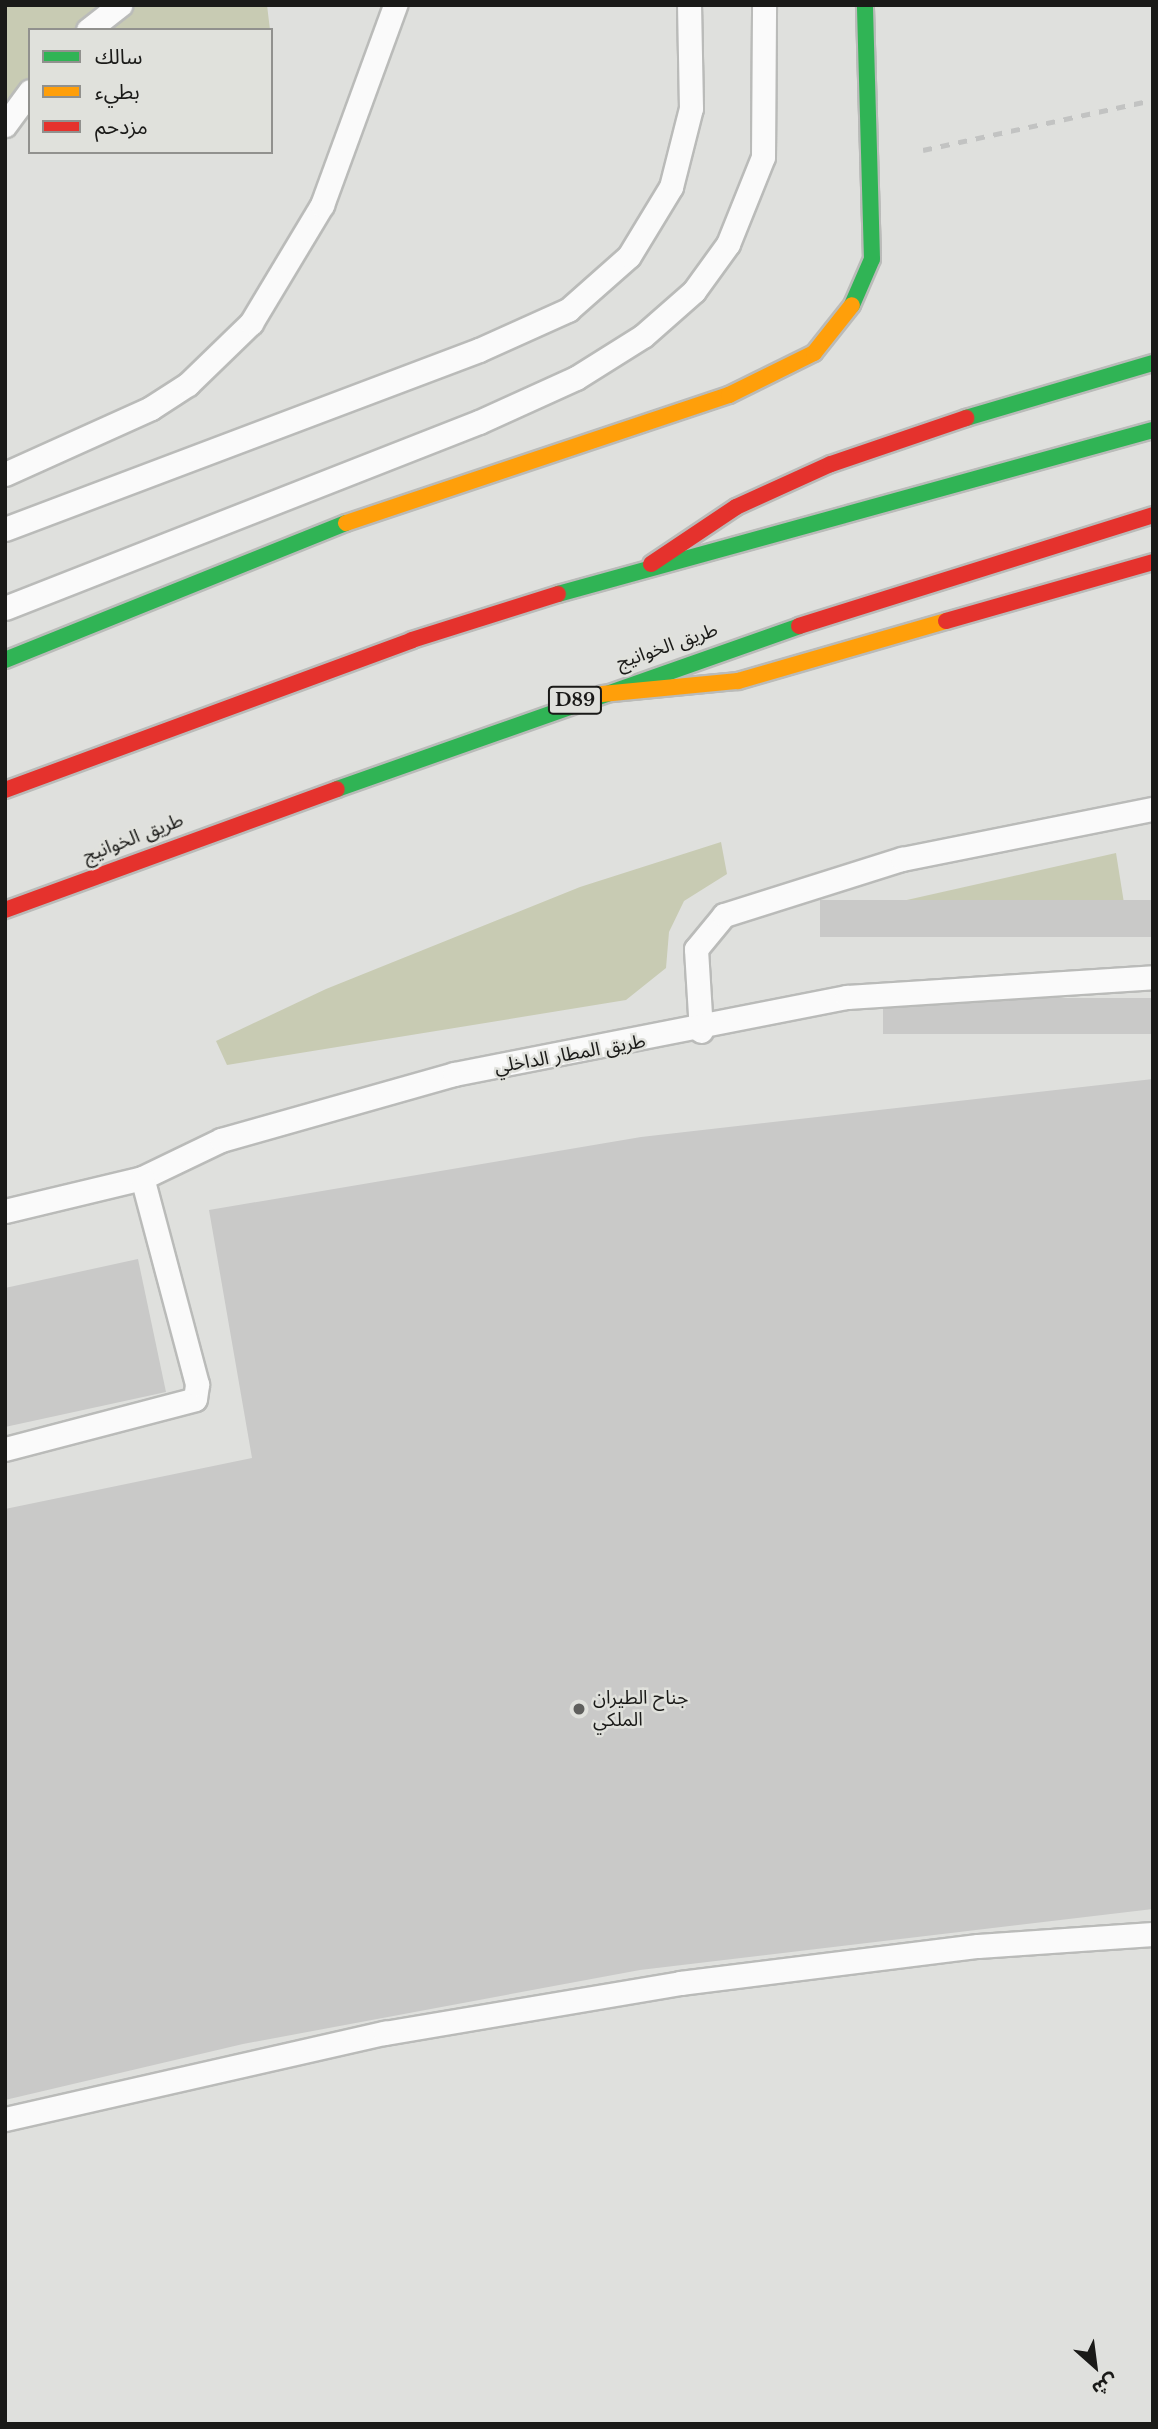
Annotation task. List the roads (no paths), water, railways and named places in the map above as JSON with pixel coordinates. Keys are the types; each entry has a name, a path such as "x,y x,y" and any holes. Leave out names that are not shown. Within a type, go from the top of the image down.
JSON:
{"main road":[{"path":"5,660 385,506 729,395 814,353 863,286 875,231 865,5"},
{"path":"650,565 736,507 831,464 1028,396 1153,363"},
{"path":"5,790 399,644 650,565 1153,430"},
{"name":"طريق الخوانيج","path":"5,910 590,694 1153,515"},
{"path":"590,694 652,694 738,681 1153,562"}],"lane":[{"path":"91,28 120,5"},
{"path":"5,474 151,408 187,384 251,323 322,205 395,5"},
{"path":"5,529 479,351 568,310 629,256 671,187 691,108 690,5"},
{"path":"5,608 479,422 576,378 643,336 694,291 728,244 756,177 768,94 764,5"},
{"path":"5,125 28,94"},
{"path":"701,1031 696,949 724,915 902,859 1153,809"},
{"name":"طريق المطار الداخلي","path":"5,1211 142,1178 199,1148 337,1104 454,1074 701,1031 847,997 1153,977"},
{"path":"5,1449 195,1399 197,1384 142,1178"},
{"path":"5,2119 385,2033 681,1983 978,1946 1153,1934"}],"railway":[{"path":"923,150 1153,100"}],"place":[{"name":"جناح الطيران الملكي","path":"579,1709"}]}
